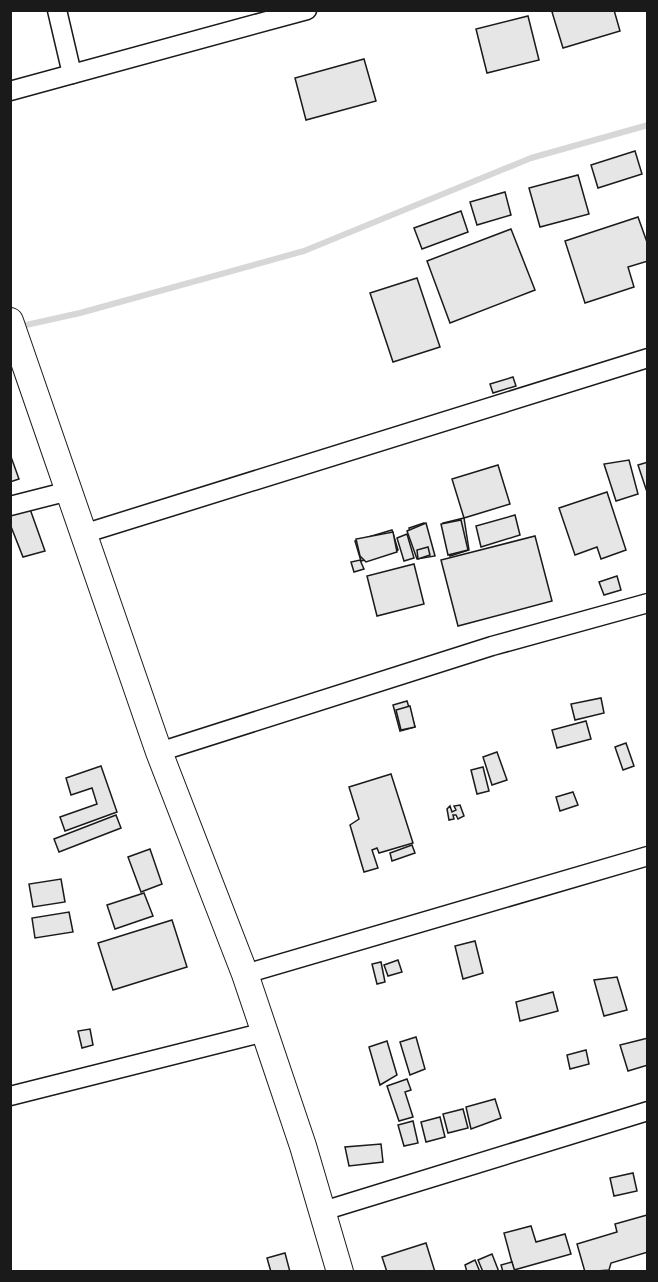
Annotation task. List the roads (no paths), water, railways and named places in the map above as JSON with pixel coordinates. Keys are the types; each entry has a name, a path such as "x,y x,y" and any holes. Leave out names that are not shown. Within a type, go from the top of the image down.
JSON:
{"street":[{"path":"57,10 72,74"},
{"path":"10,91 307,10"},
{"path":"10,321 159,752 245,974 323,1211 340,1272"},
{"path":"83,534 648,358"},
{"path":"10,506 69,491"},
{"path":"159,752 492,646 648,603"},
{"path":"245,974 648,856"},
{"path":"10,1096 265,1032"},
{"path":"323,1211 648,1111"}],"waterway":[{"path":"17,327 80,313 304,251 531,158 648,125"}]}
